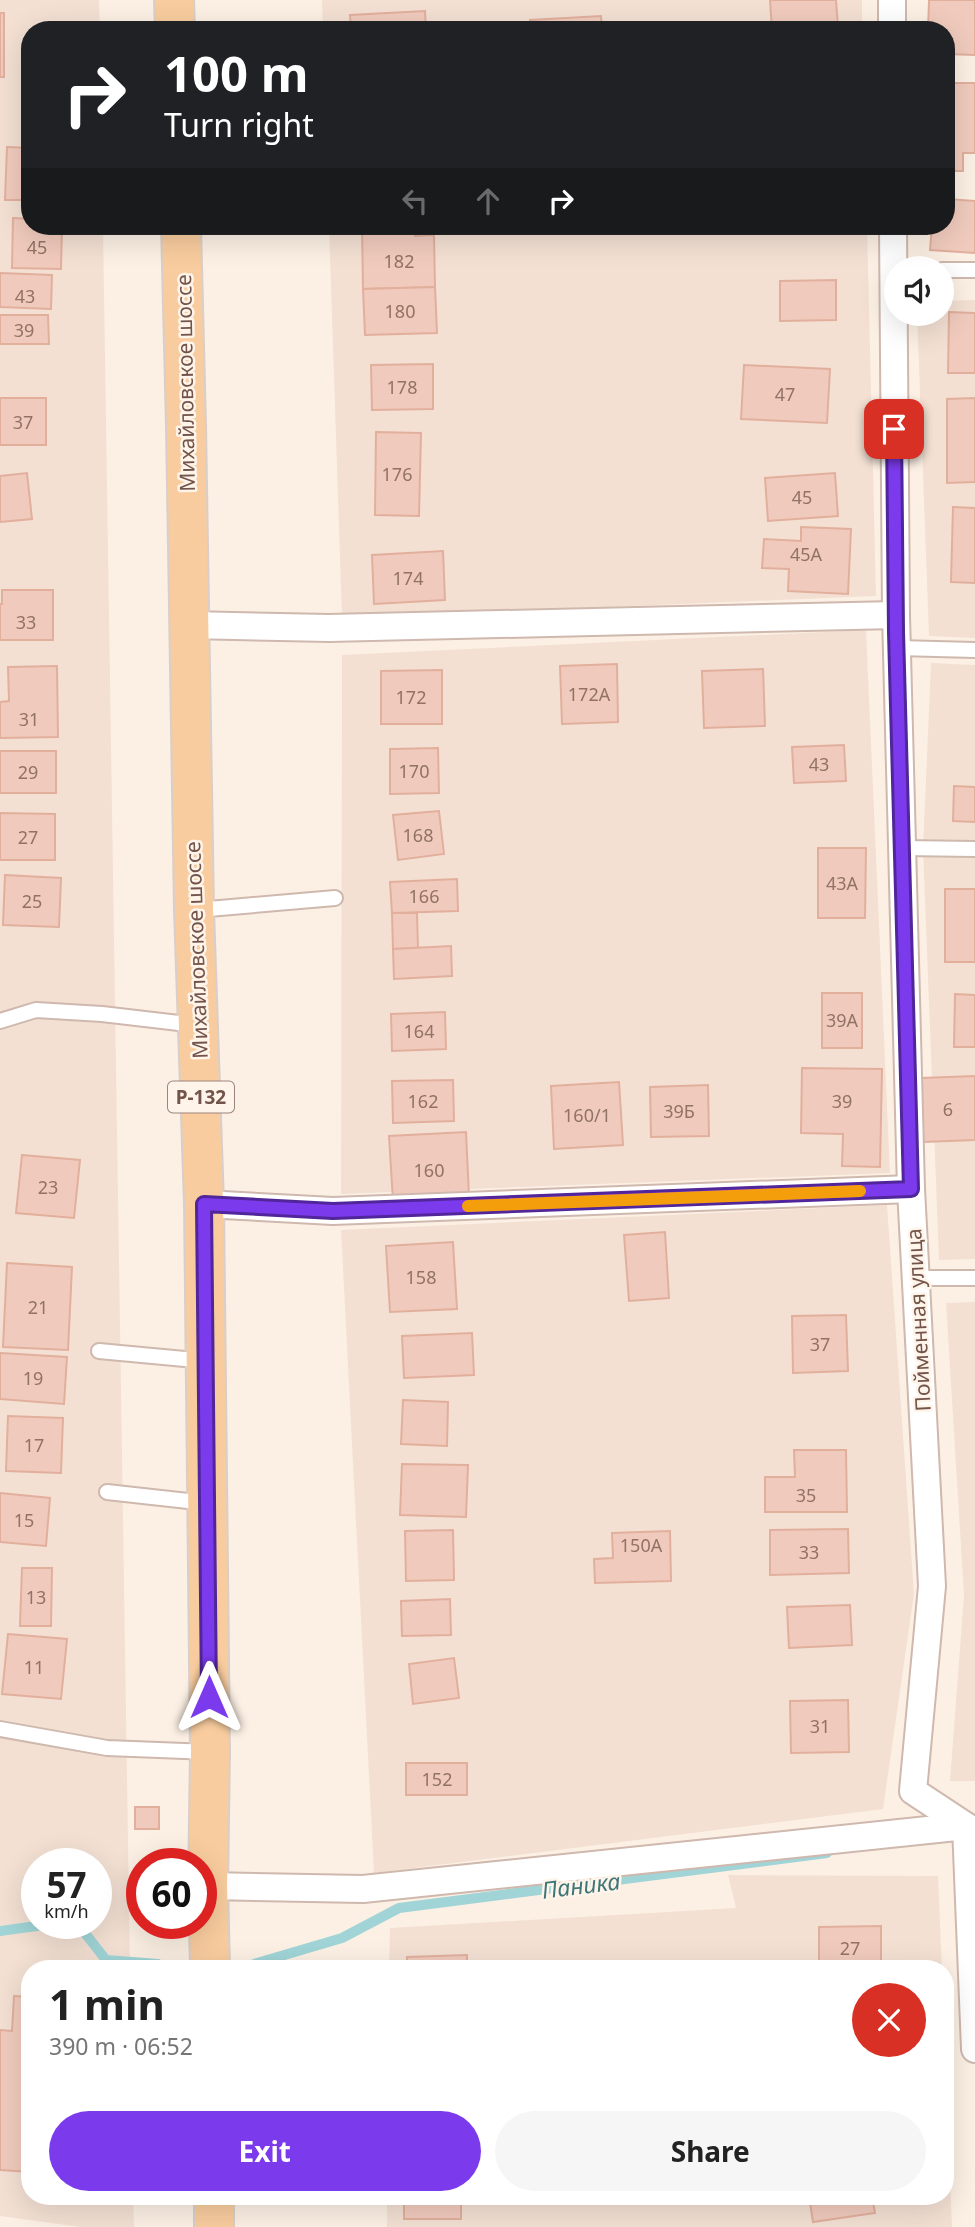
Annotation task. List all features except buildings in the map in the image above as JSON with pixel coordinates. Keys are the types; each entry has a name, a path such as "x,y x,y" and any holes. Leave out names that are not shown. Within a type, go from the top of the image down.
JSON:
{"main road":[{"path":"174,0 175,21"},
{"name":"Михайловское шоссе","path":"181,235 187,425 194,910 204,1204 210,1752 209,1848"},
{"name":"Михайловское шоссе","path":"209,1939 210,1960"},
{"path":"214,2205 214,2227"}],"street":[{"path":"892,0 892,21"},
{"name":"Пойменная улица","path":"893,235 894,256"},
{"name":"Пойменная улица","path":"895,326 896,615 911,1189 932,1586 913,1791 972,1826"},
{"path":"189,625 329,628 896,615"},
{"path":"204,1204 333,1211 911,1189"},
{"path":"217,1886 363,1889 972,1826 975,2049"}],"lane":[{"path":"954,270 975,270"},
{"path":"897,648 975,650"},
{"path":"902,848 975,849"},
{"path":"194,910 335,898"},
{"path":"0,1021 36,1010 102,1014 199,1026"},
{"path":"916,1278 975,1278"},
{"path":"99,1351 206,1361"},
{"path":"107,1492 208,1503"},
{"path":"0,1729 107,1748 210,1752"}],"shaded area":[{"path":"0,0 99,0 100,21 21,21 21,235 103,235 128,1848 126,1848 126,1939 130,1939 130,1960 21,1960 21,2205 133,2205 134,2227 80,2227 0,2216"},
{"path":"322,0 862,0 862,21 323,21"},
{"path":"329,235 867,235 876,596 342,618"},
{"path":"975,300 975,638 929,636 917,326 954,326 954,301"},
{"path":"866,630 890,1173 341,1194 342,655"},
{"path":"931,663 975,665 975,1259 939,1260 923,849"},
{"path":"887,1205 914,1594 883,1809 374,1873 341,1230"},
{"path":"975,1302 975,1781 950,1781 964,1595 946,1303"},
{"path":"728,1875 938,1876 942,1960 389,1960 390,1928 736,1908"},
{"path":"387,2205 951,2205 952,2227 387,2227"}],"waterway":[{"name":"Паника","path":"268,1960 342,1938 399,1908 827,1853"},
{"name":"Паника","path":"0,1931 21,1928"},
{"name":"Паника","path":"90,1939 106,1960"}],"slow traffic":[{"path":"468,1206 860,1191"}],"route":[{"path":"209,1697 204,1204 333,1211 911,1189 896,632 894,429"}]}
